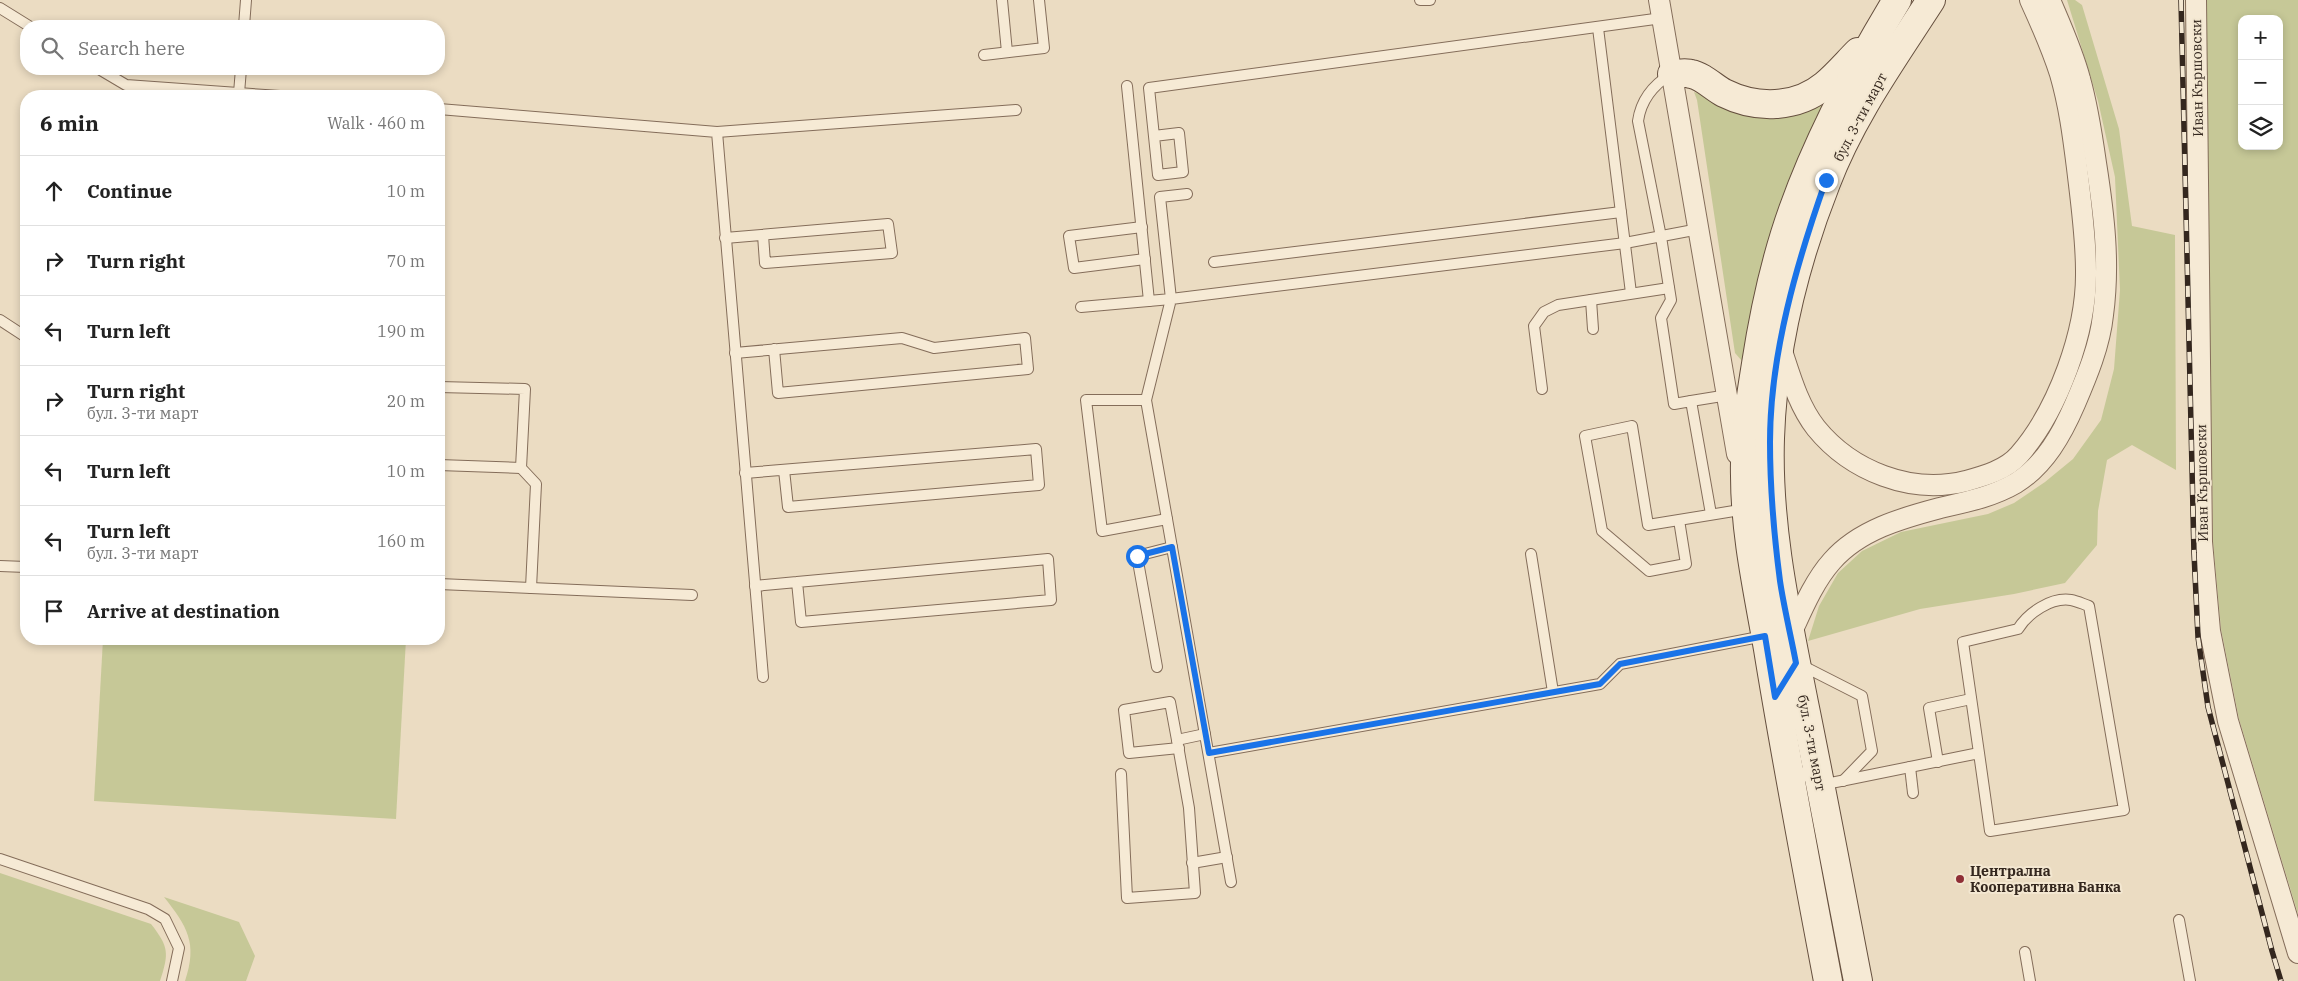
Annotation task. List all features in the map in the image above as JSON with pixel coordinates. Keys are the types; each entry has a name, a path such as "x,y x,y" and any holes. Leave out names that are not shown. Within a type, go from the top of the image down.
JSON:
{"main road":[{"name":"бул. 3-ти март","path":"1858,981 1832,783 1796,663 1778,635 1746,509 1745,474 1752,386 1761,333 1780,249 1793,210 1826,130 1897,0"},
{"name":"бул. 3-ти март","path":"1828,981 1775,697 1780,581 1770,440 1773,397 1792,286 1826,180 1851,128 1875,86 1931,0"},
{"path":"1672,74 1692,74 1720,91 1751,103 1769,105 1789,103 1809,95 1824,85 1877,34"}],"street":[{"path":"1781,346 1792,384 1816,427 1842,454 1866,470 1914,483 1929,485 1956,483 1983,476 2002,468 2017,457 2030,440 2049,409 2069,363 2081,321 2086,272 2080,192 2070,118 2055,59 2030,0"},
{"path":"1778,635 1803,608 1833,560 1872,530 1924,512 1990,496 2015,484 2033,471 2058,438 2080,392 2090,366 2103,317 2107,272 2106,229 2089,114 2080,78 2050,0"},
{"name":"Иван Кършовски","path":"2196,0 2202,542 2210,631 2228,720 2298,953"},
{"path":"1660,9 1728,395 1746,509"}],"lane":[{"path":"244,20 246,0"},
{"path":"1002,0 1007,52"},
{"path":"984,55 1044,48 1039,0"},
{"path":"1420,0 1430,0"},
{"path":"0,8 20,20"},
{"path":"1154,136 1179,133 1184,172 1158,175 1149,88 1598,28 1660,9"},
{"path":"1598,28 1631,293"},
{"path":"1672,74 1657,82 1640,108 1638,121 1662,236 1671,300 1661,318 1674,404 1728,395"},
{"path":"109,75 126,85 197,90"},
{"path":"239,90 240,75"},
{"path":"1127,86 1149,301"},
{"path":"445,109 717,132 1016,110"},
{"path":"717,132 763,677"},
{"path":"1187,194 1160,197 1170,299 1146,400 1232,882"},
{"path":"1214,262 1622,212"},
{"path":"725,238 888,224 892,253 765,263 763,235"},
{"path":"1142,227 1069,236 1074,268 1145,259"},
{"path":"1080,308 1170,299 1626,243 1699,229"},
{"path":"1542,389 1534,326 1537,319 1544,312 1558,305 1669,288"},
{"path":"1591,300 1593,329"},
{"path":"0,320 20,333"},
{"path":"735,353 774,349 902,338 934,348 1025,338 1028,369 778,393 774,349"},
{"path":"445,387 526,389 521,468"},
{"path":"1146,400 1086,400 1102,531 1167,519"},
{"path":"1691,401 1711,514"},
{"path":"1679,520 1686,564 1649,571 1602,531 1584,436 1632,426 1648,524 1746,509"},
{"path":"745,473 1036,449 1039,485 788,507 784,470"},
{"path":"445,465 521,468 536,484 531,588"},
{"path":"1157,667 1137,556 1172,547"},
{"path":"1531,554 1554,692"},
{"path":"755,586 797,582 1048,559 1051,600 801,622 797,582"},
{"path":"0,566 20,567"},
{"path":"445,584 692,595"},
{"path":"2070,600 2089,606 2124,810 1990,831 1979,753 1963,642 2018,628 2025,618 2054,601 2070,600"},
{"path":"1209,753 1600,684 1620,664 1778,635"},
{"path":"1775,697 1796,663 1862,696 1872,751 1832,783"},
{"path":"1938,762 1929,708 1971,699"},
{"path":"1121,774 1127,898 1195,893 1189,808 1178,744 1170,702 1124,710 1130,753 1178,744 1205,734"},
{"path":"1787,763 1832,783 1979,753"},
{"path":"1910,767 1913,792"},
{"path":"1192,863 1227,857"},
{"path":"0,859 148,909 165,918 179,948 172,981"},
{"path":"2180,920 2190,981"},
{"path":"2025,952 2030,981"}],"green space":[{"path":"2067,0 2075,0 2082,5 2119,129 2132,226 2175,235 2176,470 2132,445 2107,460 2098,511 2097,545 2065,583 2014,594 1920,609 1808,641 1819,606 1838,573 1862,551 1901,532 1988,514 2014,503 2045,482 2073,459 2101,420 2114,369 2120,290 2115,177 2098,101"},
{"path":"2205,0 2298,0 2298,914 2239,719 2221,629 2213,542"},
{"path":"1694,92 1741,110 1827,100 1804,145 1782,202 1753,308 1742,361 1735,353 1697,100"},
{"path":"103,645 406,645 396,819 94,801"},
{"path":"0,873 151,924 166,951 165,964 160,981 0,981"},
{"path":"164,897 239,922 255,956 246,981 185,981 190,956 188,936 179,917"}],"railway":[{"path":"2181,0 2194,553 2198,637 2208,707 2281,981"}],"place":[{"name":"Централна Кооперативна Банка","path":"1960,879"}],"route":[{"path":"1137,556 1172,547 1209,753 1600,684 1620,664 1765,636 1775,697 1796,663 1780,581 1775,532 1770,440 1773,397 1792,286 1826,180"}]}
